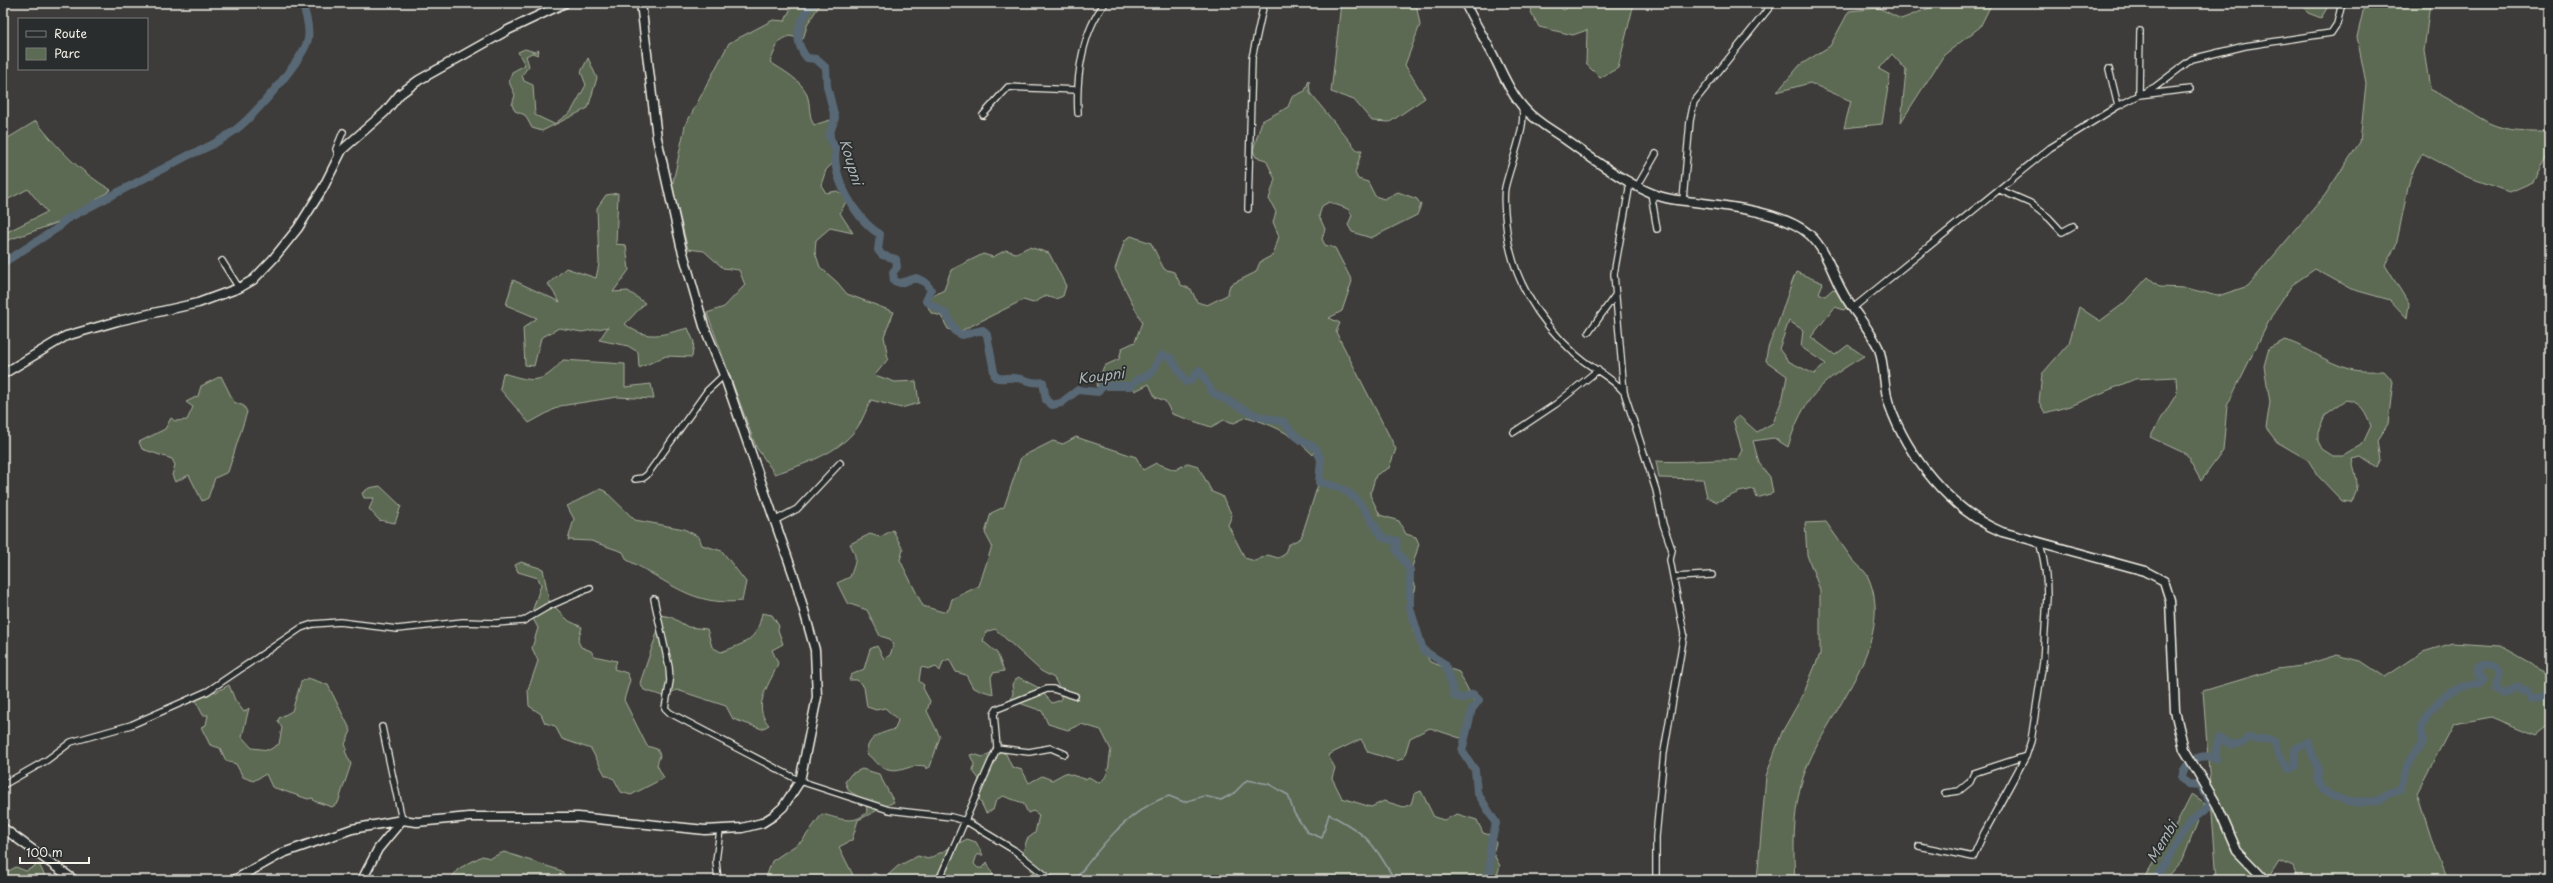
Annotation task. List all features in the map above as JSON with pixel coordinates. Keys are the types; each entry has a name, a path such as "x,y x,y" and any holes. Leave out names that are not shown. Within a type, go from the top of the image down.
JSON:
{"street":[{"path":"3,374 52,343 78,331 198,304 239,288 263,271 298,228 323,188 338,155 385,112 410,86 508,30 565,3"},
{"path":"234,880 283,853 352,829 402,820 418,822 468,818 578,817 688,829 720,830 762,823 783,807 800,781 816,703 817,662 802,602 724,375 697,303 667,187 650,94 648,55 641,3"},
{"path":"1078,113 1077,90 1087,41 1095,20 1105,3"},
{"path":"1248,209 1252,58 1264,3"},
{"path":"1465,3 1522,107 1522,120 1505,191 1507,233 1517,276 1532,305 1544,320 1577,355 1615,382 1624,392"},
{"path":"1683,200 1690,121 1694,102 1773,3"},
{"path":"1853,308 2062,139 2118,106 2160,84 2195,58 2245,46 2331,33 2337,24 2342,3"},
{"path":"2139,95 2140,31"},
{"path":"2109,69 2118,106"},
{"path":"983,115 1008,87 1077,90"},
{"path":"2139,95 2190,89"},
{"path":"1518,101 1540,122 1628,180 1651,193 1754,212 1775,218 1806,232 1820,248 1853,308 1876,344 1882,360 1890,405 1908,443 1926,468 1953,498 1981,521 2002,532 2033,542 2145,571 2164,581 2170,600 2175,711 2186,755 2198,770 2238,851 2265,880"},
{"path":"338,155 336,149 343,132"},
{"path":"1638,185 1656,154"},
{"path":"1628,180 1629,189 1614,274 1624,392 1656,490 1661,516 1672,550 1670,560 1684,634 1664,752 1656,837 1656,880"},
{"path":"2000,190 2030,204 2049,218 2060,231 2073,226"},
{"path":"1651,193 1657,229"},
{"path":"222,260 239,288"},
{"path":"1589,332 1616,294"},
{"path":"1514,432 1556,404 1598,370"},
{"path":"635,479 643,478 647,475 707,392 724,375"},
{"path":"774,521 797,509 840,463"},
{"path":"1919,846 1974,857 1984,833 2026,756 2037,713 2047,597 2047,578 2040,545 2033,542"},
{"path":"1674,577 1712,575"},
{"path":"3,785 47,760 71,742 131,725 208,691 301,628 313,624 357,622 397,629 462,622 496,623 523,620 547,607 559,604 590,588"},
{"path":"654,600 669,667 670,681 665,708 670,712 800,781 889,810 951,817 966,821 1008,846 1051,880"},
{"path":"939,880 997,748 994,714 997,709 1046,689 1053,689 1075,696"},
{"path":"382,726 402,820"},
{"path":"997,748 1029,752 1051,748 1065,754"},
{"path":"1946,793 1959,791 1970,782 1974,773 2026,756"},
{"path":"362,880 378,849 402,820"},
{"path":"3,828 74,880"},
{"path":"718,880 716,861 720,830"}],"green space":[{"path":"793,3 821,3 808,23 803,39 789,36 779,41 770,62 791,76 801,85 807,95 811,118 814,125 830,120 837,159 826,170 821,185 826,193 837,191 848,198 840,213 853,233 830,228 816,240 815,252 820,267 837,282 847,294 894,312 884,336 888,359 875,375 895,382 916,381 919,403 901,408 871,400 857,428 840,445 809,462 775,474 756,447 707,313 724,307 745,285 739,270 723,268 704,251 688,249 672,187 685,126 729,43 773,20 785,21"},
{"path":"1341,3 1416,3 1420,25 1405,65 1425,98 1390,122 1372,121 1354,100 1331,92"},
{"path":"1533,3 1558,3 1563,10 1575,3 1634,3 1618,68 1600,78 1586,64 1587,30 1573,35 1539,27 1531,12"},
{"path":"1935,3 1992,3 1980,27 1944,55 1901,122 1906,70 1892,54 1879,69 1890,75 1882,124 1844,128 1851,101 1810,83 1777,92 1800,65 1830,46 1849,11 1879,8 1901,19 1932,7"},
{"path":"2298,3 2330,3 2321,18 2308,13"},
{"path":"2365,3 2430,3 2424,51 2430,89 2496,126 2519,130 2550,131 2550,151 2533,182 2510,192 2465,176 2422,153 2410,178 2396,246 2385,265 2409,304 2407,318 2390,300 2351,289 2315,269 2292,285 2273,313 2227,406 2223,451 2201,481 2186,454 2150,437 2177,393 2176,377 2135,379 2073,405 2045,413 2039,402 2042,374 2069,343 2079,307 2100,321 2123,304 2148,277 2160,287 2186,288 2218,296 2248,286 2325,195 2360,142 2366,83 2357,37"},
{"path":"525,49 535,52 539,50 538,55 532,53 526,56 529,66 522,75 524,81 533,85 535,115 554,124 571,112 586,85 581,72 588,58 597,78 588,108 542,131 532,128 525,115 515,111 512,105 515,95 509,82 512,72 525,65 518,52"},
{"path":"1309,80 1310,93 1357,150 1362,150 1355,173 1358,179 1368,182 1375,196 1384,199 1398,192 1417,199 1421,205 1417,215 1371,238 1352,232 1348,225 1352,215 1348,209 1329,202 1322,206 1319,216 1325,229 1322,239 1325,245 1335,248 1352,281 1342,311 1329,318 1340,323 1336,332 1396,449 1389,468 1376,475 1370,495 1380,515 1399,521 1406,534 1416,537 1419,544 1410,574 1416,587 1410,607 1416,620 1413,630 1430,662 1459,672 1476,705 1466,735 1460,738 1430,728 1410,738 1404,758 1397,761 1368,752 1361,739 1328,755 1335,768 1332,778 1342,798 1371,807 1384,801 1404,807 1411,804 1414,794 1421,791 1434,817 1444,820 1457,814 1477,820 1483,833 1493,836 1496,843 1493,853 1500,866 1497,876 1499,880 1036,880 1023,852 1027,839 1035,833 1039,815 1033,811 1028,813 1023,803 1003,796 996,800 993,810 986,813 975,790 979,779 973,771 974,764 970,755 973,754 983,757 996,750 1006,754 1012,767 1022,770 1029,783 1042,776 1052,780 1065,773 1085,779 1089,777 1099,783 1106,776 1111,750 1101,730 1081,724 1068,730 1048,724 1042,711 1011,700 1013,693 1012,684 1018,677 1039,688 1052,703 1061,700 1061,691 1054,678 1041,671 995,629 986,632 983,641 997,653 1004,671 993,673 991,677 993,694 973,688 966,675 956,672 949,659 943,662 940,671 936,667 930,669 921,667 919,681 924,685 923,688 930,701 927,711 940,737 930,767 926,769 925,766 920,765 897,771 885,769 866,753 867,747 876,736 895,729 898,720 885,708 876,710 867,707 864,687 857,680 849,680 851,675 864,669 870,649 877,646 884,659 890,655 893,646 890,639 880,636 867,610 847,603 837,583 850,577 854,567 855,557 850,544 870,534 880,537 893,530 903,550 900,560 923,606 943,612 949,609 952,599 979,586 992,546 985,533 991,513 1004,507 1021,457 1053,441 1063,444 1076,437 1136,457 1143,470 1156,463 1175,470 1188,463 1198,466 1212,492 1222,496 1232,515 1228,525 1245,558 1255,561 1268,555 1278,558 1284,555 1288,545 1301,538 1323,469 1314,451 1313,455 1291,436 1275,427 1247,417 1234,423 1224,420 1211,427 1172,414 1165,401 1155,397 1149,384 1135,391 1131,383 1128,386 1096,386 1104,366 1119,359 1122,348 1135,342 1142,322 1115,269 1125,240 1131,236 1151,243 1164,269 1174,272 1181,285 1191,289 1197,302 1207,305 1227,295 1230,285 1256,272 1260,262 1273,255 1279,236 1273,222 1276,212 1269,199 1275,179 1266,160 1256,157 1253,150 1262,121 1288,107 1292,97 1305,91"},
{"path":"36,121 70,159 89,175 111,190 65,220 3,242 3,234 47,212 28,189 3,202 3,141"},
{"path":"618,193 616,244 626,245 629,270 613,292 628,291 645,303 625,324 633,330 648,335 663,334 688,328 694,342 692,357 666,356 639,368 638,352 628,346 599,340 608,327 582,332 559,328 541,338 534,366 525,365 523,328 537,318 506,305 513,280 560,302 548,284 566,268 596,278 599,264 597,208 606,195"},
{"path":"1029,247 1049,253 1066,286 1063,296 1056,299 1046,296 1033,303 1023,300 957,333 948,329 941,316 931,313 928,307 931,297 944,290 951,270 983,254 993,257 1006,250 1016,253"},
{"path":"1796,272 1823,283 1819,293 1825,296 1833,289 1851,302 1844,310 1835,307 1811,337 1835,355 1848,345 1864,356 1836,374 1816,392 1807,403 1800,416 1788,447 1774,438 1753,441 1759,463 1770,477 1773,493 1757,498 1754,489 1739,492 1717,502 1707,497 1703,479 1659,478 1656,461 1676,462 1737,460 1742,450 1733,420 1739,416 1757,432 1773,423 1783,397 1787,376 1766,361 1769,345","holes":["1789,321 1803,330 1801,347 1826,364 1814,374 1788,361 1779,349"]},
{"path":"2285,340 2350,369 2358,371 2384,371 2393,381 2388,424 2377,441 2380,460 2377,468 2361,457 2352,459 2357,486 2351,502 2342,501 2319,477 2308,460 2277,442 2266,428 2270,402 2264,366 2269,348","holes":["2346,400 2351,401 2363,409 2371,426 2362,445 2343,456 2333,456 2322,449 2318,441 2318,432 2325,415"]},
{"path":"563,360 625,364 625,387 651,384 654,399 617,397 560,406 529,423 500,389 503,373 522,378 536,379 549,374"},
{"path":"221,376 234,402 244,406 247,412 228,472 215,478 208,498 202,501 189,475 175,482 172,475 175,465 172,459 142,449 139,442 165,429 171,418 175,421 187,420 193,407 186,402 198,396 201,386"},
{"path":"380,486 401,506 395,523 379,520 369,509 374,498 364,498 362,493 369,488"},
{"path":"600,489 605,491 635,520 684,529 699,537 702,545 722,551 746,582 742,601 724,602 695,596 682,591 627,560 623,552 591,541 568,540 574,519 567,506"},
{"path":"1826,522 1852,559 1867,574 1875,602 1874,627 1867,652 1856,677 1815,750 1801,784 1795,825 1795,880 1757,880 1766,776 1782,732 1803,695 1820,654 1820,590 1807,555 1805,523"},
{"path":"521,562 543,569 549,601 569,621 582,627 578,641 581,647 591,651 594,656 617,661 614,669 627,673 630,680 624,700 647,746 657,749 660,755 657,765 664,778 631,795 621,792 614,779 605,775 591,749 562,739 555,726 545,723 541,714 529,706 528,690 538,661 532,648 538,628 531,615 541,585 538,578 518,572 515,565"},
{"path":"762,613 772,615 779,626 778,630 783,644 772,650 778,663 762,702 764,717 769,725 762,729 733,719 726,706 677,690 663,696 644,690 640,683 660,624 655,614 671,617 688,627 707,629 712,647 721,652 749,640 757,630"},
{"path":"2452,643 2501,646 2533,664 2550,680 2550,723 2535,735 2492,717 2453,724 2417,793 2436,853 2447,880 2298,880 2293,867 2279,861 2270,875 2278,880 2217,880 2203,691 2277,669 2301,666 2337,655 2361,661 2385,677 2423,652"},
{"path":"308,678 328,685 351,731 345,744 347,749 345,751 351,764 338,803 332,807 314,801 313,798 308,799 272,787 266,774 253,781 243,777 236,764 226,761 220,748 210,745 201,727 206,725 208,715 203,715 196,702 199,692 206,689 216,692 229,685 235,700 244,712 249,708 242,737 252,748 269,750 279,744 282,728 278,721 279,718 292,711 301,682"},
{"path":"862,769 879,774 894,802 858,820 852,840 839,847 855,879 866,878 874,873 882,877 887,876 898,866 918,856 928,859 967,839 976,842 983,855 977,855 974,864 978,868 983,868 987,862 993,875 992,880 765,880 772,861 802,841 822,814 840,819 852,820 857,819 867,812 866,801 849,791 845,782 851,774"},
{"path":"2192,794 2205,803 2183,859 2164,880 2143,880 2176,825"},
{"path":"504,852 562,871 567,880 450,880 458,869 482,856 490,858"},
{"path":"39,864 47,880 3,880 3,874 16,867 26,871"}],"waterway":[{"path":"3,263 59,227 65,220 213,144 234,131 253,114 276,88 288,73 304,48 308,39 308,25 302,3"},
{"name":"Koupni","path":"813,3 808,9 801,23 798,37 799,44 807,58 816,59 826,68 827,86 835,118 829,136 836,150 835,160 841,185 863,220 880,234 878,250 882,255 896,259 897,267 893,272 894,281 900,283 916,278 925,282 931,290 926,301 946,314 956,332 962,335 983,330 987,335 995,377 1018,378 1035,383 1043,382 1046,400 1052,405 1061,403 1078,390 1098,392 1103,386 1131,386 1138,379 1151,374 1161,355 1171,358 1186,382 1191,380 1199,370 1213,393 1257,416 1284,422 1290,431 1298,438 1316,448 1321,460 1319,482 1343,489 1351,495 1364,509 1383,538 1397,541 1396,549 1410,570 1410,608 1423,650 1445,664 1455,697 1465,698 1473,694 1479,700 1472,709 1462,751 1475,770 1477,792 1496,823 1490,847 1490,880"},
{"name":"Membi","path":"2155,880 2189,823 2207,808 2210,801 2201,785 2188,784 2182,778 2183,772 2190,763 2199,757 2205,756 2216,759 2216,748 2219,738 2232,745 2243,743 2249,737 2259,740 2265,738 2275,742 2278,754 2289,769 2295,767 2295,749 2308,742 2318,770 2318,779 2323,790 2332,796 2348,802 2378,801 2388,793 2401,789 2408,764 2423,743 2422,730 2425,719 2430,711 2437,703 2453,691 2471,684 2480,684 2483,680 2478,674 2478,666 2483,664 2495,667 2499,672 2496,689 2506,694 2518,686 2522,691 2526,690 2530,699 2550,695"},
{"path":"1075,880 1116,830 1141,810 1169,796 1184,802 1204,796 1221,800 1234,793 1247,780 1269,784 1288,795 1294,813 1307,832 1322,838 1329,814 1353,828 1375,848 1395,880"}]}
